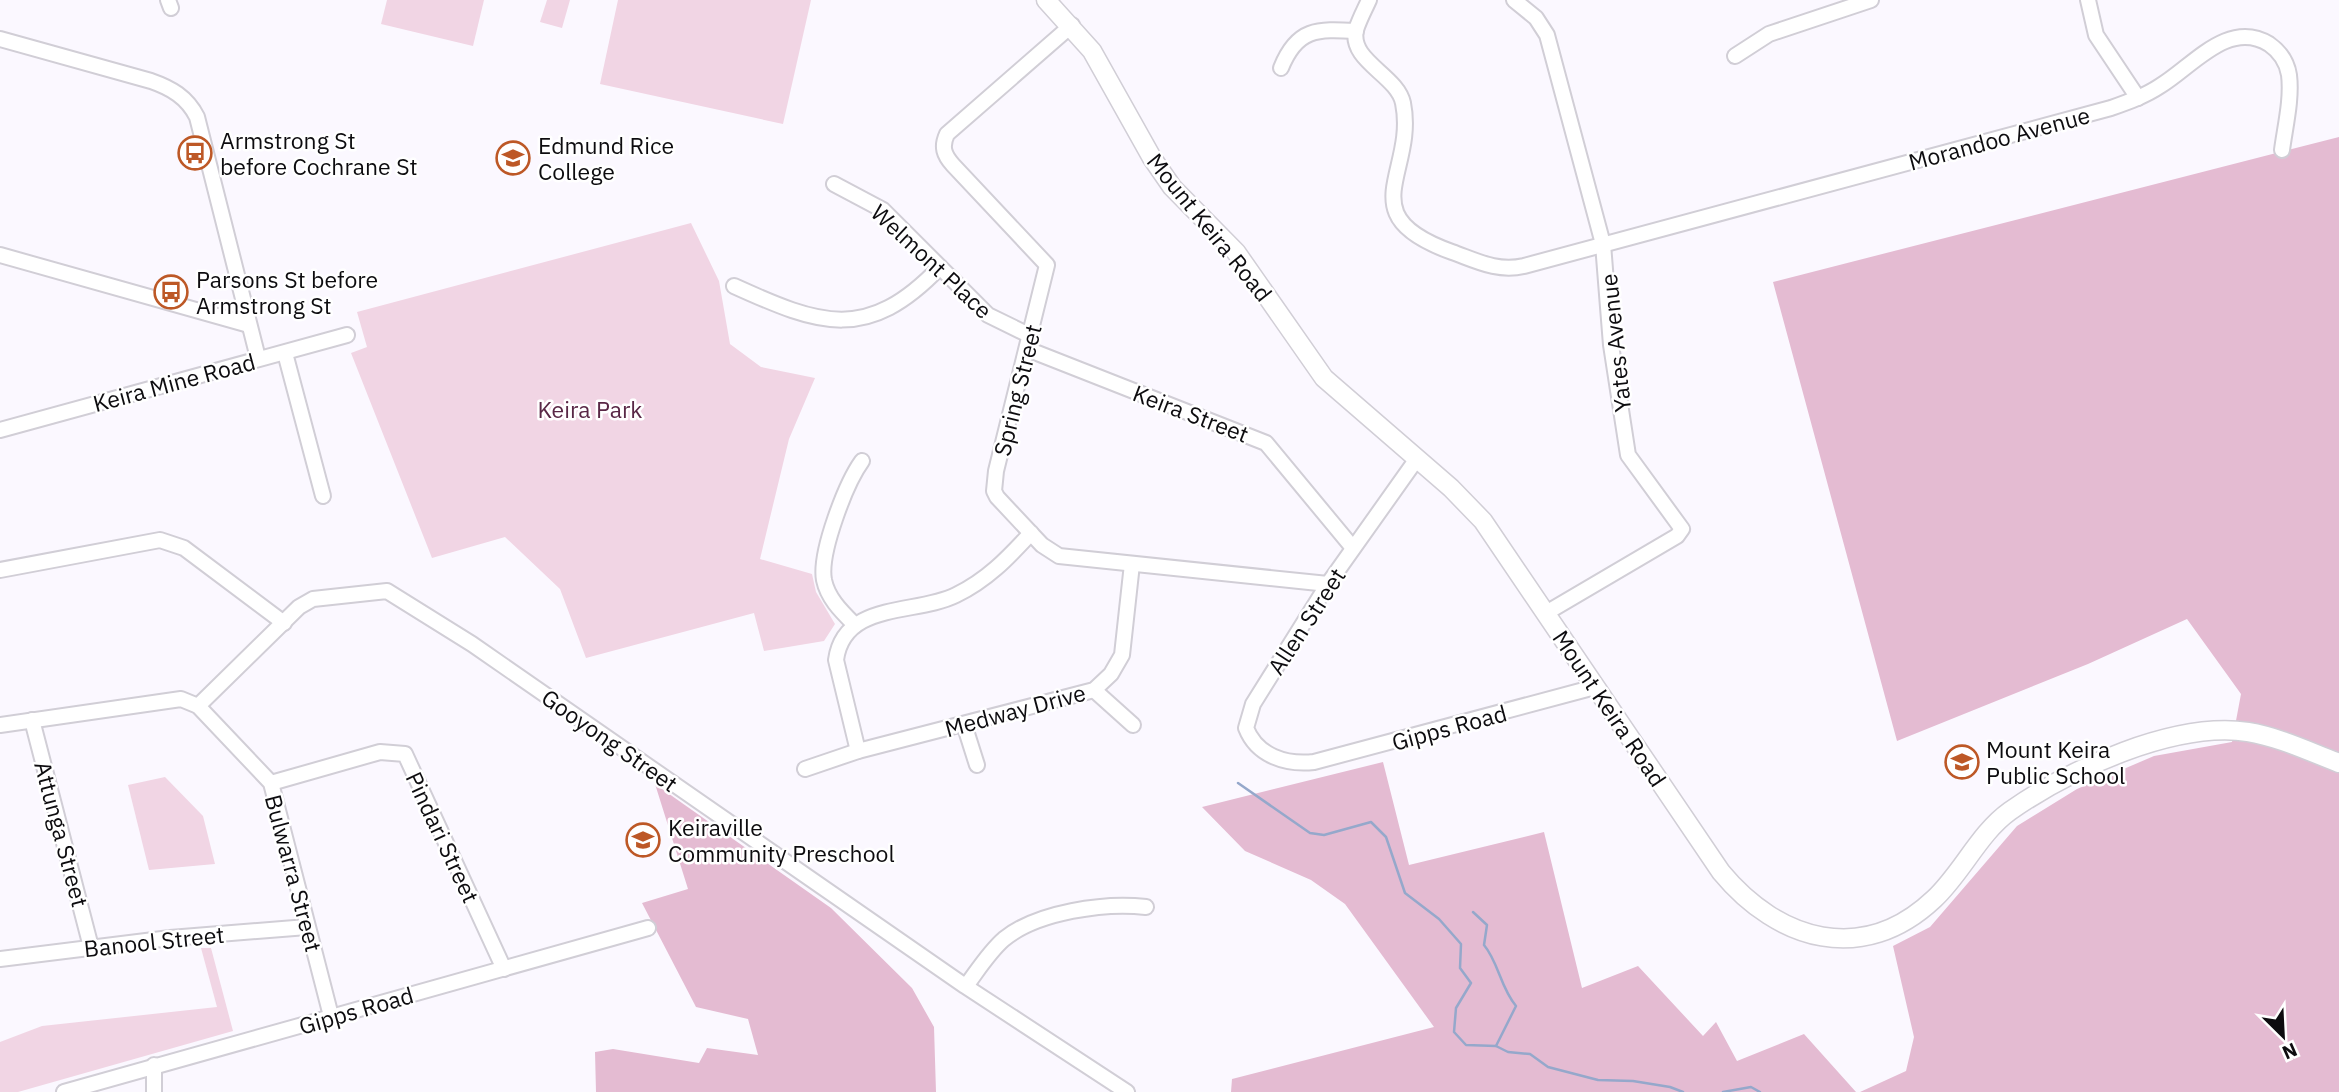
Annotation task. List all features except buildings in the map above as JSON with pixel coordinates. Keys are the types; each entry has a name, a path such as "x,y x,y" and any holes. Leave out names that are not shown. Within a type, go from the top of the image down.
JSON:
{"main road":[{"name":"Mount Keira Road","path":"1046,0 1072,25 1107,75 1152,158 1172,187 1236,252 1324,378 1461,498 1483,521 1735,889 1778,924 1830,937 1868,934 1889,928 1936,898 2008,812 2050,787 2139,745 2206,733 2246,732 2271,737 2339,762"}],"street":[{"path":"1280,68 1291,47 1305,35 1321,30 1356,31 1369,0"},
{"name":"Yates Avenue","path":"1514,0 1536,18 1546,35 1604,244 1611,345 1628,455 1682,529 1677,536 1546,613"},
{"path":"1735,56 1769,34 1871,0"},
{"path":"2088,0 2096,35 2138,98"},
{"name":"Spring Street","path":"1072,25 947,134 943,144 946,157 1045,261 1047,274 994,484 997,497 1048,550 1059,555 1328,584"},
{"name":"Morandoo Avenue","path":"1356,31 1358,44 1366,59 1394,82 1401,96 1404,127 1392,201 1399,218 1411,232 1428,244 1500,269 1604,244 2111,108 2161,86 2226,40 2244,37 2265,42 2282,58 2289,76 2282,150"},
{"path":"0,39 162,85 181,96 197,117 258,358"},
{"name":"Welmont Place","path":"834,184 883,210 988,315 1029,342"},
{"path":"0,255 248,325"},
{"path":"734,286 797,314 847,320 874,313 905,299 940,267"},
{"name":"Keira Mine Road","path":"0,430 347,335"},
{"name":"Keira Street","path":"1029,342 1266,443 1353,548"},
{"path":"285,353 323,496"},
{"path":"855,625 828,593 823,572 844,489 862,460"},
{"name":"Allen Street","path":"1302,764 1280,760 1254,743 1246,728 1253,704 1328,584 1416,460"},
{"path":"858,751 836,660 843,638 855,625 876,615 954,596 994,573 1031,533"},
{"path":"0,569 5,571 160,540 184,548 284,623"},
{"name":"Medway Drive","path":"805,768 858,751 1094,690 1111,674 1122,655 1132,564"},
{"name":"Gooyong Street","path":"198,706 299,607 313,599 387,591 472,643 966,986 1127,1092"},
{"name":"Gipps Road","path":"1302,764 1595,687"},
{"path":"1094,690 1133,725"},
{"path":"0,725 181,699 198,706"},
{"name":"Bulwarra Street","path":"198,706 271,783 331,1016"},
{"name":"Attunga Street","path":"32,720 92,947"},
{"path":"964,724 977,765"},
{"name":"Pindari Street","path":"271,783 380,752 405,754 505,969"},
{"path":"966,986 1003,941 1032,923 1110,904 1146,907"},
{"name":"Banool Street","path":"0,959 92,947 307,927"},
{"name":"Gipps Road","path":"64,1092 648,928"},
{"path":"154,1065 154,1092"}],"green space":[{"path":"387,0 484,0 473,46 381,24"},
{"path":"547,0 570,0 562,28 540,22"},
{"path":"618,0 811,0 783,124 600,84"},
{"name":"Keira Park","path":"691,223 719,281 730,344 761,367 815,378 789,439 760,559 812,574 816,592 835,624 824,641 764,651 754,613 586,658 560,589 505,537 432,558 351,353 367,347 357,312"},
{"path":"165,777 203,816 215,864 149,870 128,785"},
{"path":"201,948 211,948 233,1031 18,1092 0,1092 0,1042 42,1026 217,1007"}],"shaded area":[{"path":"2339,137 2339,1092 1860,1092 1906,1071 1914,1037 1893,946 1930,927 2017,826 2077,789 2154,756 2232,742 2241,694 2187,619 2088,664 1897,741 1773,282"},
{"path":"1383,762 1409,865 1544,832 1582,988 1638,966 1703,1036 1716,1022 1737,1061 1804,1034 1856,1092 1231,1092 1232,1079 1434,1027 1345,904 1311,880 1245,851 1202,807"},
{"path":"655,784 831,908 912,988 934,1027 936,1092 596,1092 595,1052 613,1049 699,1063 707,1048 758,1055 748,1019 696,1007 642,903 688,889"}],"waterway":[{"path":"1238,783 1310,833 1324,835 1371,822 1386,837 1405,893 1439,919 1461,944 1460,968 1471,983 1456,1008 1454,1032 1466,1045 1496,1046 1508,1052 1530,1054 1548,1067 1598,1080 1633,1081 1683,1092"},
{"path":"1473,912 1487,925 1484,945 1516,1006 1496,1046"},
{"path":"1723,1092 1751,1087 1760,1092"}],"place":[{"name":"Armstrong St before Cochrane St","path":"195,153"},
{"name":"Edmund Rice College","path":"513,158"},
{"name":"Parsons St before Armstrong St","path":"171,292"},
{"name":"Mount Keira Public School","path":"1962,762"},
{"name":"Keiraville Community Preschool","path":"643,840"}]}
